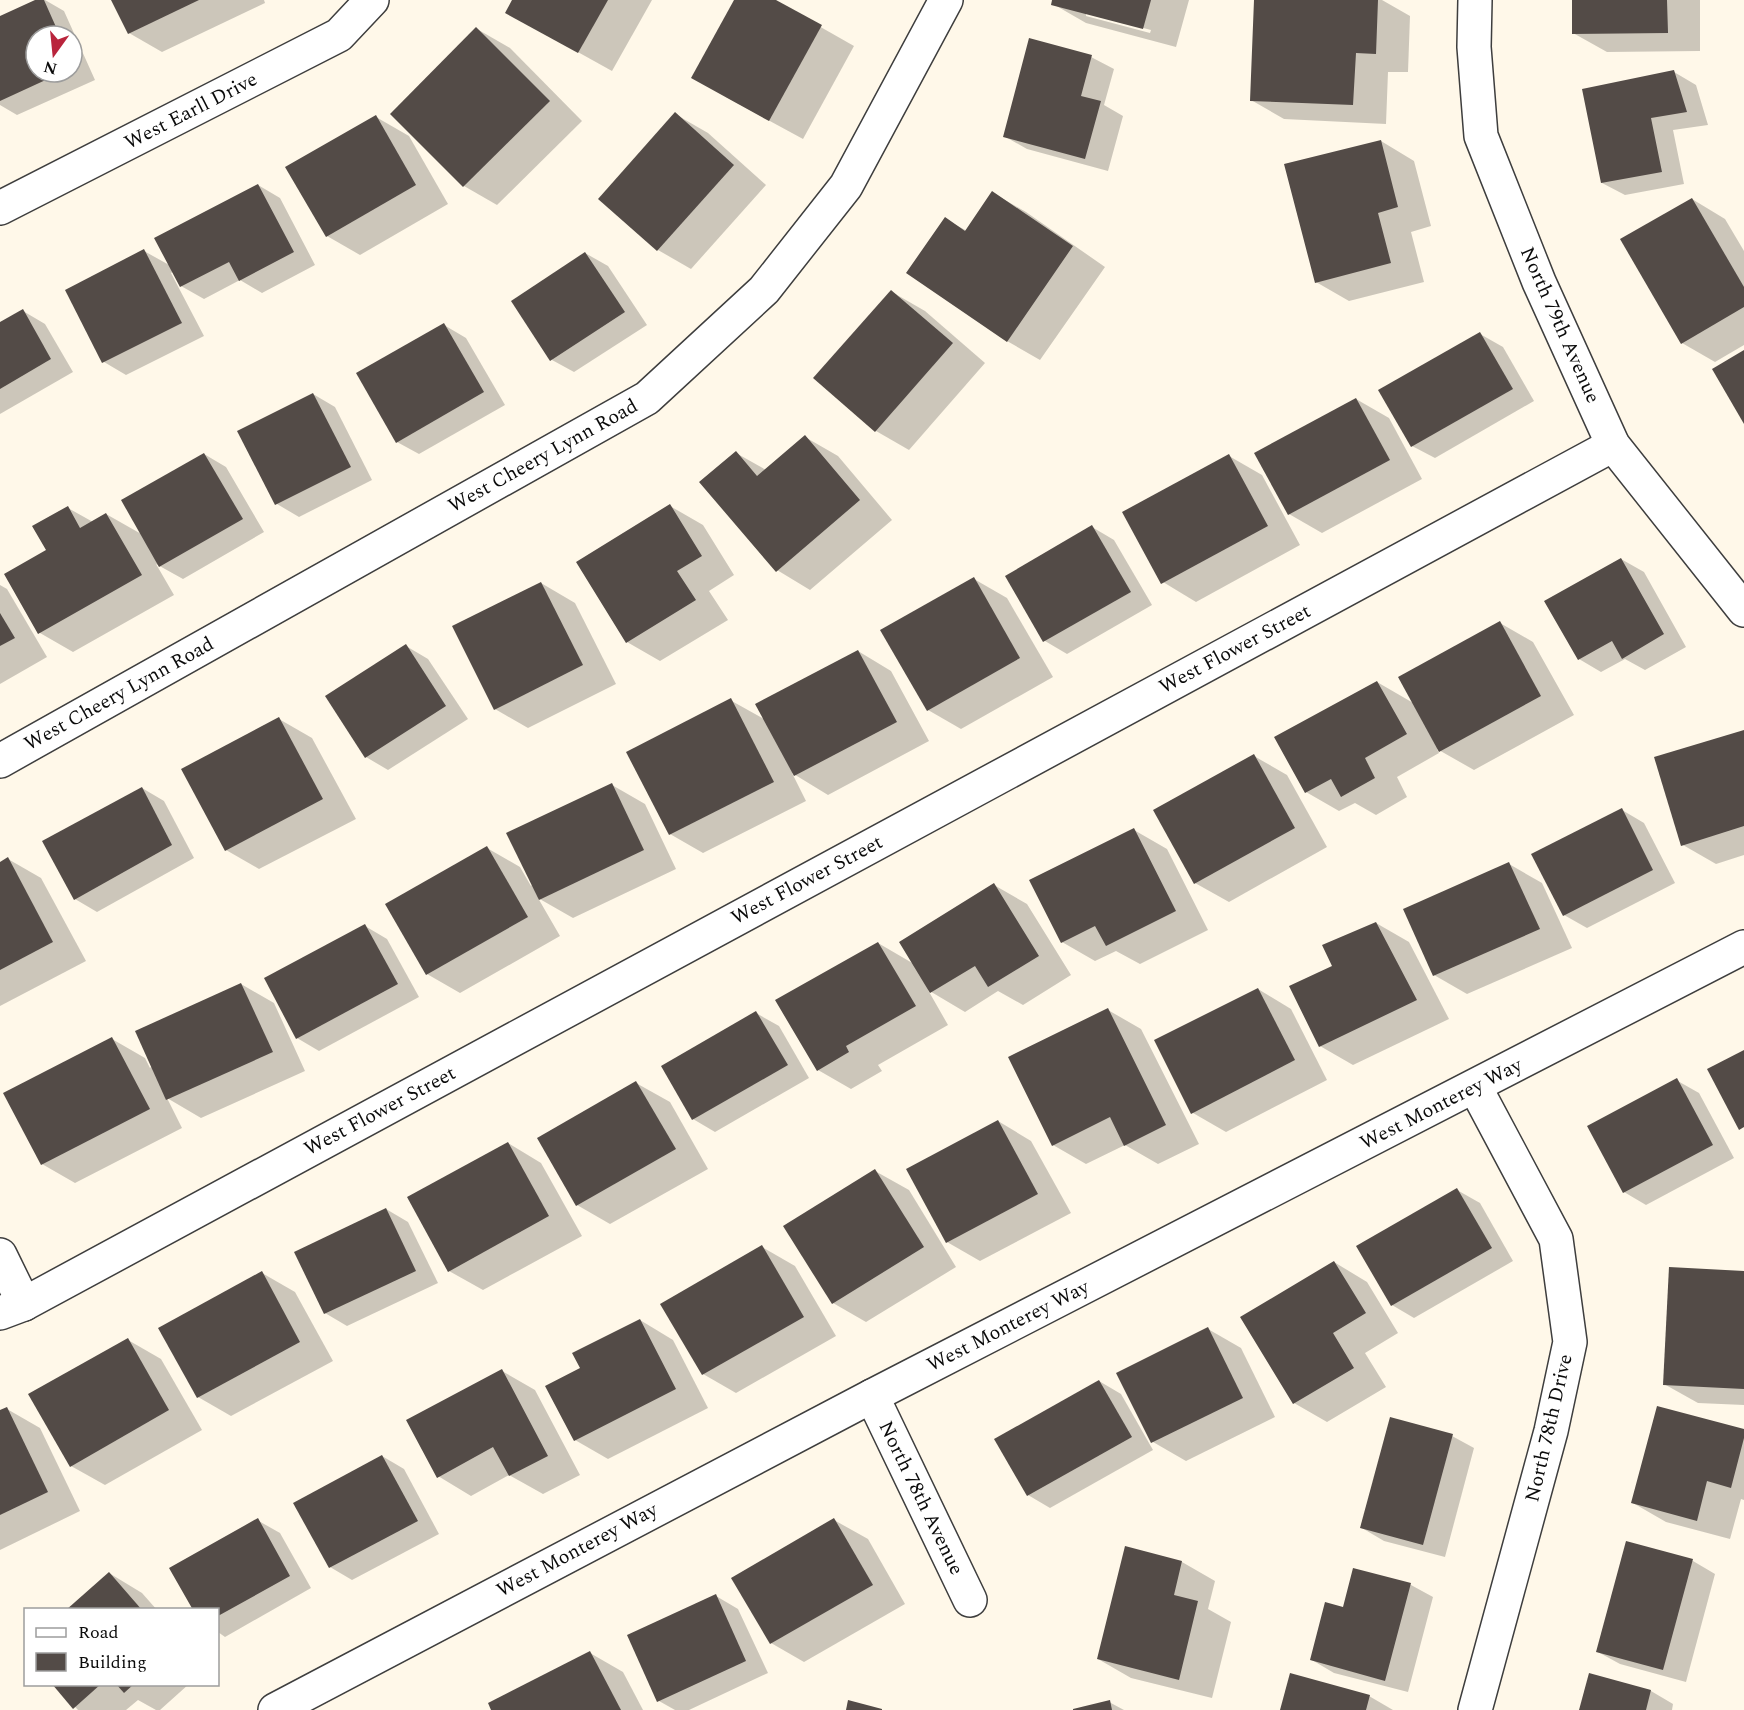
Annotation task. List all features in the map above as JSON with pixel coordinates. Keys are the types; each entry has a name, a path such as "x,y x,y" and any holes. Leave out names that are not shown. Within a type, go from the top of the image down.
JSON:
{"street":[{"name":"West Earll Drive","path":"0,208 339,34 372,0"},
{"name":"West Cheery Lynn Road","path":"0,760 647,398 764,290 846,186 946,0"},
{"name":"North 79th Avenue","path":"1474,0 1474,46 1482,136 1539,282 1613,445 1744,610"},
{"name":"West Flower Street","path":"12,1308 1613,445"},
{"name":"West Monterey Way","path":"275,1710 872,1396 1744,947"},
{"name":"North 78th Drive","path":"1475,1087 1556,1239 1570,1342 1551,1431 1475,1710"},
{"path":"0,1256 12,1308"},
{"name":"North 78th Avenue","path":"872,1396 970,1600"}],"building":[{"path":"35,0 44,0 55,24 24,24 24,84 37,84 0,101 0,16"},
{"path":"111,0 199,0 128,34"},
{"path":"512,0 608,0 578,53 505,13"},
{"path":"734,0 776,0 822,25 769,121 691,78"},
{"path":"1052,0 1151,0 1143,29 1051,5"},
{"path":"1254,0 1378,0 1376,54 1356,53 1353,105 1250,101"},
{"path":"1572,0 1667,0 1668,33 1572,34"},
{"path":"476,27 550,101 463,187 390,114"},
{"path":"1029,38 1092,55 1081,96 1101,101 1085,159 1003,137"},
{"path":"1674,70 1687,112 1651,118 1662,172 1601,183 1582,89"},
{"path":"675,112 734,165 657,251 598,199"},
{"path":"376,115 416,185 326,237 285,167"},
{"path":"1381,140 1398,207 1378,213 1391,263 1315,283 1284,164"},
{"path":"258,184 294,252 239,281 229,262 180,287 154,238"},
{"path":"992,191 1073,246 1007,342 906,273 945,217 965,231"},
{"path":"1692,198 1744,287 1744,307 1681,344 1620,239"},
{"path":"144,249 182,323 102,363 65,290"},
{"path":"585,252 625,312 550,361 511,301"},
{"path":"891,290 953,343 875,432 813,378"},
{"path":"23,309 51,359 0,389 0,322"},
{"path":"444,323 484,392 396,443 356,373"},
{"path":"1480,332 1513,389 1411,447 1378,390"},
{"path":"1744,350 1744,424 1712,369"},
{"path":"313,393 351,467 275,505 237,431"},
{"path":"1356,398 1390,460 1288,515 1254,453"},
{"path":"805,435 860,500 776,572 699,482 736,451 757,476"},
{"path":"204,453 243,519 159,567 121,500"},
{"path":"1229,454 1268,526 1161,584 1122,512"},
{"path":"670,504 702,556 677,571 696,600 626,643 576,562"},
{"path":"68,506 80,528 106,513 142,575 38,634 4,574 46,550 32,526"},
{"path":"1092,525 1131,592 1043,642 1005,576"},
{"path":"1621,558 1664,634 1622,659 1612,641 1578,660 1544,601"},
{"path":"974,577 1020,658 927,711 880,630"},
{"path":"541,582 583,665 494,710 452,626"},
{"path":"0,613 15,638 0,646"},
{"path":"1500,621 1541,696 1439,752 1398,677"},
{"path":"406,644 446,706 365,758 325,696"},
{"path":"858,650 897,722 794,776 755,704"},
{"path":"1377,681 1407,734 1365,758 1375,778 1341,797 1331,779 1305,793 1274,737"},
{"path":"731,698 774,782 669,835 626,752"},
{"path":"279,717 323,799 225,851 181,769"},
{"path":"1744,730 1744,826 1681,846 1654,757"},
{"path":"1254,754 1295,828 1194,884 1153,810"},
{"path":"612,783 644,850 539,900 506,833"},
{"path":"142,787 172,845 74,900 42,841"},
{"path":"1622,808 1653,870 1563,916 1531,854"},
{"path":"1134,828 1176,911 1106,946 1095,926 1061,943 1029,880"},
{"path":"487,846 528,917 426,975 385,904"},
{"path":"8,857 53,942 0,970 0,862"},
{"path":"1509,862 1540,929 1433,976 1403,909"},
{"path":"994,883 1039,956 988,987 975,966 930,993 899,942"},
{"path":"1376,922 1417,1000 1319,1047 1289,986 1332,966 1322,945"},
{"path":"365,924 398,984 296,1039 264,978"},
{"path":"878,942 916,1006 846,1046 849,1052 817,1071 775,1000"},
{"path":"241,983 273,1052 166,1100 135,1031"},
{"path":"1258,988 1295,1060 1191,1114 1154,1040"},
{"path":"1108,1008 1166,1125 1124,1146 1110,1117 1052,1146 1008,1057"},
{"path":"756,1011 788,1065 692,1120 661,1066"},
{"path":"112,1037 150,1109 41,1165 3,1093"},
{"path":"1744,1050 1744,1127 1739,1130 1707,1069"},
{"path":"1677,1078 1713,1145 1623,1193 1587,1126"},
{"path":"636,1081 676,1149 576,1206 537,1138"},
{"path":"998,1120 1038,1194 946,1243 906,1169"},
{"path":"508,1142 549,1216 448,1272 407,1197"},
{"path":"875,1169 924,1247 832,1304 783,1226"},
{"path":"1457,1188 1492,1248 1391,1306 1356,1246"},
{"path":"386,1208 416,1271 324,1314 294,1252"},
{"path":"762,1245 804,1317 702,1375 660,1304"},
{"path":"1334,1261 1366,1313 1333,1333 1354,1368 1293,1404 1240,1317"},
{"path":"1669,1267 1744,1271 1744,1389 1663,1385"},
{"path":"262,1271 300,1342 197,1398 158,1328"},
{"path":"640,1319 676,1389 574,1441 545,1386 580,1368 572,1353"},
{"path":"1208,1327 1243,1398 1151,1443 1116,1373"},
{"path":"128,1338 169,1410 70,1467 28,1394"},
{"path":"502,1369 548,1456 509,1476 493,1447 437,1478 406,1420"},
{"path":"1099,1380 1132,1437 1027,1496 994,1439"},
{"path":"1657,1406 1744,1429 1744,1438 1731,1488 1707,1481 1697,1521 1631,1503"},
{"path":"7,1407 48,1492 0,1515 0,1410"},
{"path":"1390,1417 1453,1434 1423,1545 1360,1528"},
{"path":"382,1455 418,1521 329,1568 293,1503"},
{"path":"258,1518 290,1576 219,1615 219,1608 192,1608 169,1568"},
{"path":"834,1518 873,1585 770,1644 731,1578"},
{"path":"1626,1541 1693,1559 1663,1670 1596,1652"},
{"path":"1125,1546 1182,1561 1174,1595 1198,1601 1179,1680 1097,1659"},
{"path":"1353,1568 1411,1583 1385,1681 1310,1660 1325,1602 1343,1607"},
{"path":"109,1572 140,1608 68,1608"},
{"path":"716,1594 746,1661 657,1702 627,1635"},
{"path":"590,1651 621,1710 491,1710 488,1703"},
{"path":"1290,1673 1370,1695 1366,1710 1280,1710"},
{"path":"1589,1673 1651,1690 1646,1710 1579,1710"},
{"path":"54,1686 99,1686 73,1709"},
{"path":"118,1686 132,1686 124,1693"},
{"path":"848,1700 882,1709 882,1710 846,1710"},
{"path":"1110,1700 1112,1710 1073,1710 1073,1709"}]}
